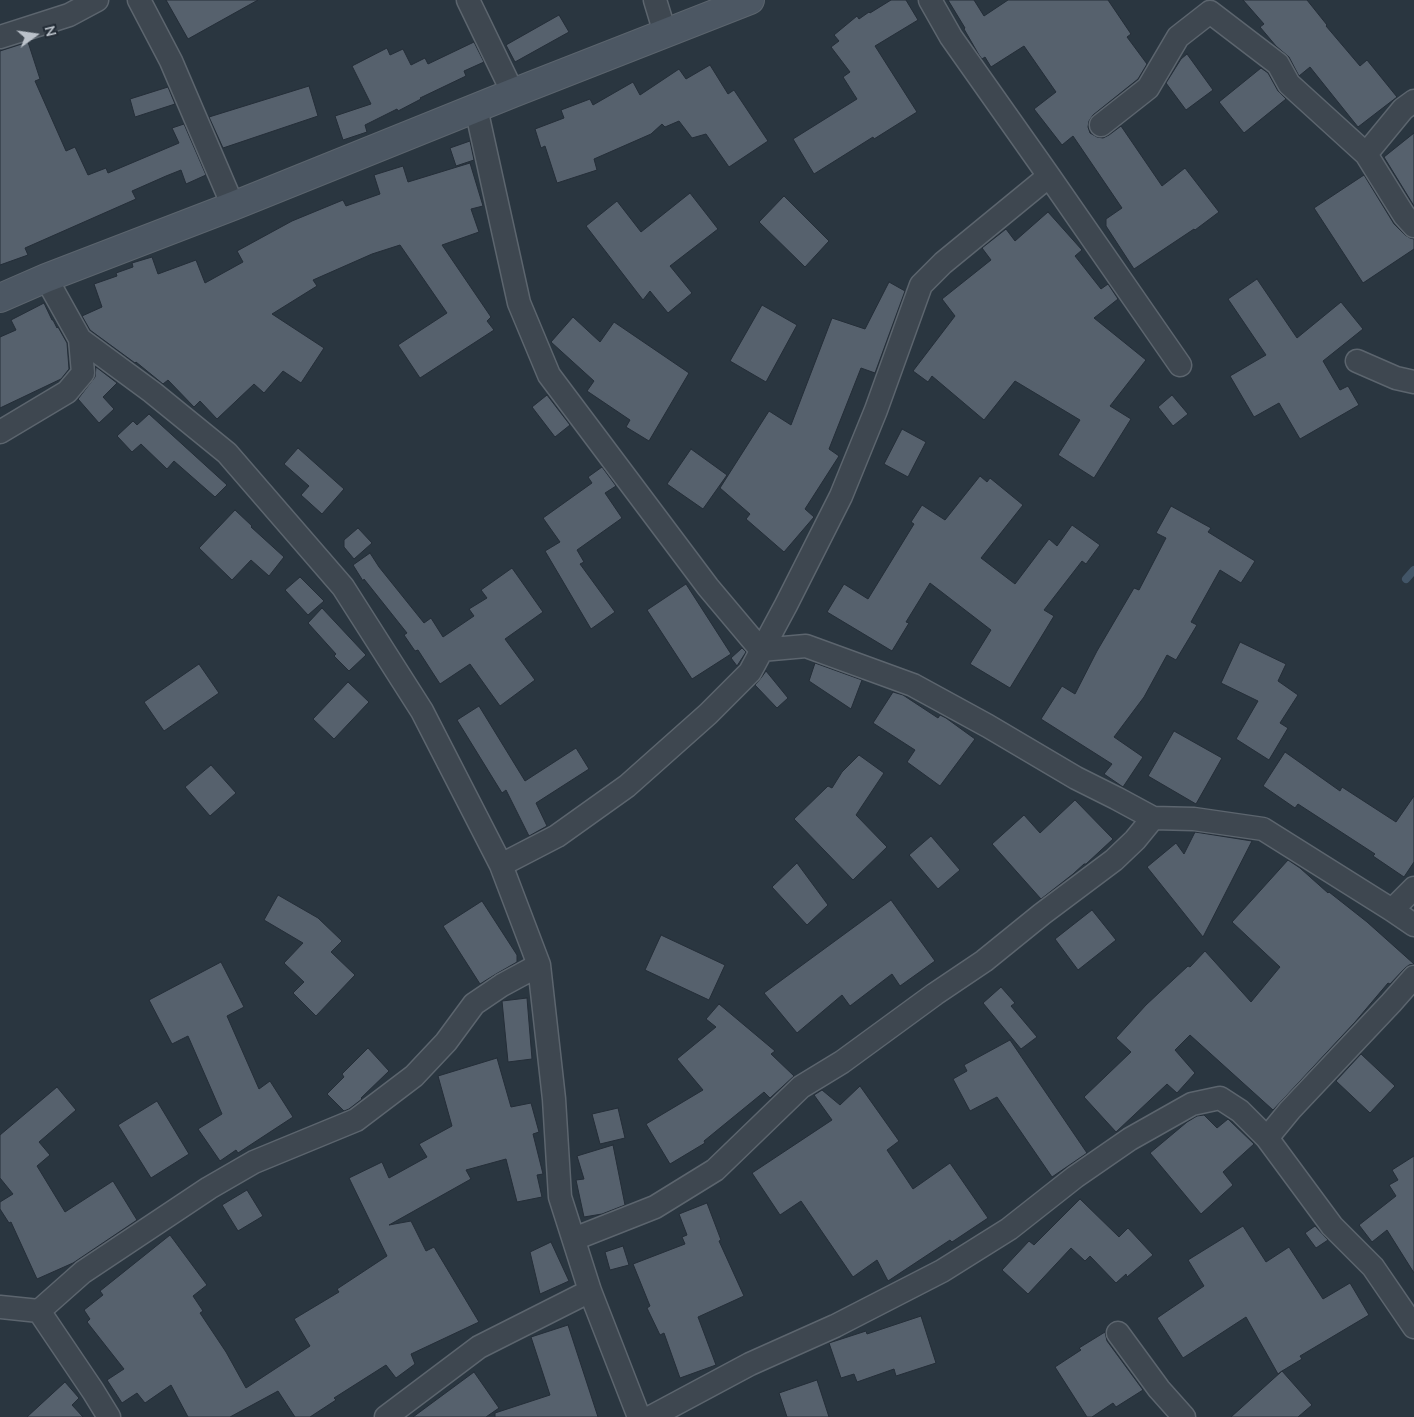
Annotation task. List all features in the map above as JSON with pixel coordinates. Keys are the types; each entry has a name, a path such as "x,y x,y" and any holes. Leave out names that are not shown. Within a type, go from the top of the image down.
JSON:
{"main road":[{"path":"0,298 46,278 233,206 750,0"}],"street":[{"path":"0,37 69,16 97,0"},
{"path":"139,0 171,61 233,206"},
{"path":"468,0 513,93"},
{"path":"655,0 665,33"},
{"path":"930,0 951,37 1180,364"},
{"path":"1101,125 1148,88 1178,37 1210,12 1278,64 1289,84 1366,154 1404,215 1414,226"},
{"path":"1366,154 1403,109 1414,101"},
{"path":"476,108 519,303 549,375 708,587 761,650"},
{"path":"501,864 557,836 627,786 708,714 750,672 841,496 876,410 921,284 943,263 1050,176"},
{"path":"0,432 67,392 83,373 80,339 46,278"},
{"path":"80,339 152,392 227,453 343,587 422,711 501,864 538,965 554,1099 560,1197 590,1291 639,1417"},
{"path":"1357,361 1396,378 1414,382"},
{"path":"761,650 806,646 913,686 988,726 1076,778 1152,818 1194,819 1263,829 1414,925"},
{"path":"574,1239 655,1207 715,1170 802,1087 842,1062 935,994 984,962 1042,914 1114,860 1135,840 1152,818"},
{"path":"1392,910 1414,888"},
{"path":"39,1311 83,1272 209,1188 254,1162 356,1120 414,1076 446,1042 474,1004 502,985 538,965"},
{"path":"1267,1138 1290,1110 1414,977"},
{"path":"650,1417 750,1364 835,1326 942,1271 1009,1229 1075,1177 1130,1139 1192,1104 1220,1098 1240,1111 1267,1138 1332,1226 1373,1267 1414,1327"},
{"path":"386,1417 479,1347 590,1291"},
{"path":"0,1306 39,1311 109,1417"},
{"path":"1118,1333 1159,1389 1184,1417"}],"building":[{"path":"166,0 258,0 188,39"},
{"path":"891,0 906,0 918,20 875,46 917,112 814,174 793,139 857,99 843,77 850,72 831,47 839,41 834,35 857,16 859,19"},
{"path":"948,0 974,0 984,16 1008,0 1108,0 1131,34 1127,37 1147,64 1138,79 1093,115 1088,127 1090,133 1103,138 1121,126 1162,186 1185,168 1219,212 1195,230 1134,269 1106,226 1106,219 1122,208 1073,136 1062,145 1034,109 1056,92 1024,46 991,67 985,57 982,59 979,55"},
{"path":"1243,0 1307,0 1360,66 1367,60 1397,97 1358,127 1310,67 1299,76 1289,57 1276,46 1260,27 1264,24"},
{"path":"559,15 569,32 515,62 506,45"},
{"path":"28,42 40,79 35,81 66,151 75,147 88,175 106,168 108,173 179,143 172,128 184,124 206,175 186,184 181,170 166,176 132,191 136,199 25,248 28,255 0,265 0,51"},
{"path":"474,42 484,62 464,71 466,76 398,111 397,109 365,125 367,132 343,140 335,116 371,104 352,66 387,48 390,55 403,49 411,65 425,58 428,64"},
{"path":"1187,54 1213,90 1186,110 1166,83 1181,59"},
{"path":"710,65 728,94 734,90 768,141 729,167 706,134 692,138 679,121 665,127 662,124 651,134 594,159 597,170 557,183 545,146 541,148 535,129 564,118 561,110 590,99 593,105 633,82 640,95 679,69 686,79"},
{"path":"1261,68 1268,73 1278,91 1286,99 1244,133 1219,102"},
{"path":"309,86 318,116 223,148 209,117"},
{"path":"168,87 175,104 135,117 130,99"},
{"path":"1414,133 1414,206 1384,157"},
{"path":"470,141 474,160 456,166 450,148"},
{"path":"470,163 483,206 471,209 479,232 442,245 491,317 487,321 494,330 420,378 398,345 447,313 400,245 372,254 313,280 317,286 272,314 324,348 301,383 283,371 264,393 254,384 217,419 200,401 194,407 168,380 163,384 136,362 90,330 82,316 102,307 94,284 117,276 116,273 133,267 132,263 152,257 158,274 196,260 205,283 243,262 237,251 292,221 343,200 346,206 380,194 374,175 403,166 408,182"},
{"path":"1364,175 1394,224 1405,235 1414,239 1414,249 1363,283 1314,208"},
{"path":"690,193 718,229 670,266 692,293 668,313 650,291 643,300 586,226 617,201 641,232"},
{"path":"784,196 829,241 805,267 759,222"},
{"path":"1048,212 1082,250 1075,256 1101,289 1108,284 1118,299 1094,318 1146,360 1110,406 1131,419 1094,478 1058,455 1080,420 1015,381 984,420 932,376 928,382 913,371 955,316 942,299 991,260 982,248 1006,229 1015,241"},
{"path":"1257,279 1297,338 1341,302 1363,329 1323,361 1340,390 1348,386 1359,405 1300,439 1279,403 1254,417 1230,376 1266,355 1228,299"},
{"path":"889,282 905,291 875,373 861,368 829,449 839,456 805,509 814,517 784,552 746,519 750,514 720,488 769,411 791,425 832,318 865,329"},
{"path":"44,303 52,320 67,343 69,369 61,379 0,408 0,337 16,330 11,320"},
{"path":"762,305 797,325 766,382 730,361"},
{"path":"573,317 600,342 614,322 689,373 649,441 626,427 630,420 587,391 594,381 551,342"},
{"path":"96,367 117,383 103,397 114,409 99,423 78,399 95,377"},
{"path":"547,395 570,425 555,437 532,407"},
{"path":"1172,395 1188,414 1173,426 1158,407"},
{"path":"149,414 227,485 215,497 174,461 167,469 141,444 132,452 117,436 133,421 137,425"},
{"path":"902,429 926,442 908,477 884,464"},
{"path":"298,448 344,489 322,514 301,495 309,486 284,464"},
{"path":"691,449 727,475 703,509 667,484"},
{"path":"602,467 616,486 605,493 622,518 577,550 584,562 580,564 615,612 591,629 545,551 560,542 543,518 592,483 588,477"},
{"path":"980,476 987,482 990,478 1023,505 981,558 1015,584 1049,539 1057,546 1072,525 1100,545 1086,564 1082,561 1044,610 1054,616 1010,688 970,664 991,630 930,583 906,622 909,623 892,651 827,612 844,584 868,599 914,524 911,522 922,505 945,520"},
{"path":"1171,506 1211,528 1208,532 1255,561 1241,583 1220,570 1191,622 1197,625 1176,660 1167,655 1144,697 1114,737 1143,757 1123,787 1104,774 1112,764 1041,719 1062,686 1075,694 1097,651 1134,588 1139,590 1166,538 1156,533"},
{"path":"235,510 284,557 269,576 251,560 232,580 199,548"},
{"path":"358,528 372,543 354,559 344,547 344,540"},
{"path":"370,553 424,623 431,618 443,637 474,616 469,609 487,598 481,590 512,568 543,612 505,639 535,680 500,706 470,664 440,684 418,650 415,651 404,635 407,633 364,579 363,581 353,565"},
{"path":"300,577 324,601 308,615 285,590"},
{"path":"686,584 731,654 692,679 647,610"},
{"path":"322,608 366,655 349,671 334,656 336,654 308,623"},
{"path":"1240,642 1286,664 1278,681 1298,695 1280,723 1288,728 1269,760 1236,739 1258,701 1221,683"},
{"path":"742,648 746,652 737,666 731,658"},
{"path":"815,663 862,680 851,709 809,681"},
{"path":"199,664 219,693 164,731 144,702"},
{"path":"766,671 788,698 777,708 755,685"},
{"path":"348,682 369,702 334,739 313,719"},
{"path":"893,692 903,695 938,718 940,715 946,718 975,739 940,786 907,762 915,750 873,723"},
{"path":"479,706 525,781 576,748 589,769 536,803 547,826 529,836 506,790 502,793 457,720"},
{"path":"1174,731 1222,758 1196,804 1148,776"},
{"path":"1285,752 1340,791 1342,787 1396,822 1414,796 1414,862 1404,877 1373,856 1375,854 1298,804 1295,808 1263,786"},
{"path":"859,755 884,773 856,815 887,847 853,880 794,819 828,786 832,788 842,772"},
{"path":"211,765 236,793 210,816 185,787"},
{"path":"1075,800 1113,839 1086,864 1041,899 992,844 1024,815 1040,833"},
{"path":"1195,832 1252,841 1203,937 1147,867 1176,843 1184,854"},
{"path":"931,836 960,870 938,889 909,855"},
{"path":"1288,860 1367,922 1414,964 1409,965 1390,984 1388,983 1355,1022 1273,1110 1190,1035 1175,1050 1195,1073 1177,1093 1167,1084 1116,1132 1084,1097 1131,1052 1116,1038 1146,1005 1188,966 1190,967 1205,951 1251,1002 1280,967 1232,922"},
{"path":"797,863 828,905 807,925 772,887"},
{"path":"278,895 318,918 342,941 331,952 355,975 316,1016 293,993 304,982 284,963 303,943 264,920"},
{"path":"891,900 935,961 900,986 892,974 850,1006 842,995 797,1033 764,993"},
{"path":"482,901 517,955 517,962 480,984 443,926"},
{"path":"1092,910 1116,940 1078,970 1055,939"},
{"path":"661,935 725,965 709,1000 645,970"},
{"path":"221,962 244,1007 227,1016 259,1089 270,1081 293,1117 238,1153 236,1150 220,1161 198,1129 222,1114 188,1036 172,1044 149,1000"},
{"path":"1001,987 1015,1003 1011,1006 1037,1037 1021,1049 983,1003"},
{"path":"527,998 532,1059 508,1062 502,1001"},
{"path":"719,1004 775,1051 771,1054 794,1076 770,1098 764,1092 704,1141 705,1143 670,1164 646,1124 703,1090 677,1059 716,1027 706,1019"},
{"path":"1010,1040 1087,1153 1052,1177 997,1097 970,1111 953,1079 967,1071 964,1065"},
{"path":"368,1048 389,1071 362,1099 344,1111 327,1094 344,1077 342,1074"},
{"path":"1361,1054 1395,1086 1370,1113 1336,1081"},
{"path":"497,1058 511,1107 531,1103 539,1132 533,1134 543,1174 537,1175 542,1197 517,1202 506,1159 466,1170 471,1179 389,1225 411,1221 426,1251 434,1247 479,1322 411,1354 415,1364 396,1378 386,1365 334,1398 336,1400 310,1417 295,1417 278,1391 230,1417 188,1417 171,1385 145,1403 137,1393 122,1403 107,1380 124,1369 87,1322 90,1319 84,1310 103,1295 100,1291 170,1235 207,1285 193,1296 203,1311 200,1313 226,1352 246,1388 310,1346 294,1319 339,1292 337,1289 387,1256 349,1178 382,1162 389,1178 427,1157 419,1144 452,1126 438,1076"},
{"path":"860,1086 899,1141 887,1150 913,1189 950,1163 988,1218 952,1242 950,1240 888,1281 877,1260 853,1277 801,1201 780,1215 752,1173 832,1120 814,1095 822,1090 840,1105"},
{"path":"57,1087 76,1110 39,1142 50,1155 37,1166 65,1212 113,1181 137,1220 73,1263 37,1279 11,1222 9,1223 0,1209 0,1202 13,1194 0,1178 0,1135"},
{"path":"157,1101 189,1154 151,1178 118,1125"},
{"path":"618,1108 625,1138 600,1144 592,1114"},
{"path":"1204,1115 1217,1128 1228,1119 1254,1144 1223,1172 1233,1185 1201,1214 1150,1153 1187,1122 1197,1116"},
{"path":"613,1145 625,1205 602,1214 584,1217 576,1180 584,1179 577,1156"},
{"path":"1414,1156 1414,1273 1387,1230 1372,1242 1359,1225 1396,1196 1389,1185 1398,1180 1392,1170"},
{"path":"247,1190 263,1216 238,1231 222,1205"},
{"path":"1080,1199 1119,1237 1128,1228 1153,1255 1127,1277 1126,1274 1116,1283 1090,1256 1085,1261 1071,1248 1028,1294 1002,1270 1029,1241 1034,1245"},
{"path":"707,1203 721,1240 719,1241 744,1296 698,1317 716,1365 680,1378 664,1333 660,1335 647,1308 650,1306 633,1264 685,1244 682,1237 687,1235 679,1214"},
{"path":"1243,1226 1266,1262 1289,1247 1323,1299 1350,1283 1369,1315 1300,1356 1302,1359 1278,1374 1246,1317 1183,1358 1157,1318 1204,1286 1188,1260"},
{"path":"1315,1226 1328,1240 1316,1248 1305,1233"},
{"path":"551,1242 569,1281 540,1294 530,1252"},
{"path":"623,1246 629,1265 610,1270 605,1252"},
{"path":"921,1316 936,1363 896,1376 894,1369 857,1382 854,1374 841,1378 829,1343 866,1331 867,1334"},
{"path":"568,1325 598,1417 495,1417 495,1413 550,1395 531,1337"},
{"path":"1105,1332 1107,1341 1143,1390 1116,1407 1113,1403 1092,1417 1087,1417 1055,1367 1081,1350 1079,1348"},
{"path":"1282,1371 1312,1405 1298,1417 1231,1417"},
{"path":"474,1372 499,1408 486,1417 413,1417"},
{"path":"817,1380 829,1417 787,1417 779,1393"},
{"path":"65,1382 79,1398 72,1405 83,1417 27,1417"}],"waterway":[{"path":"1406,579 1414,570"}]}
